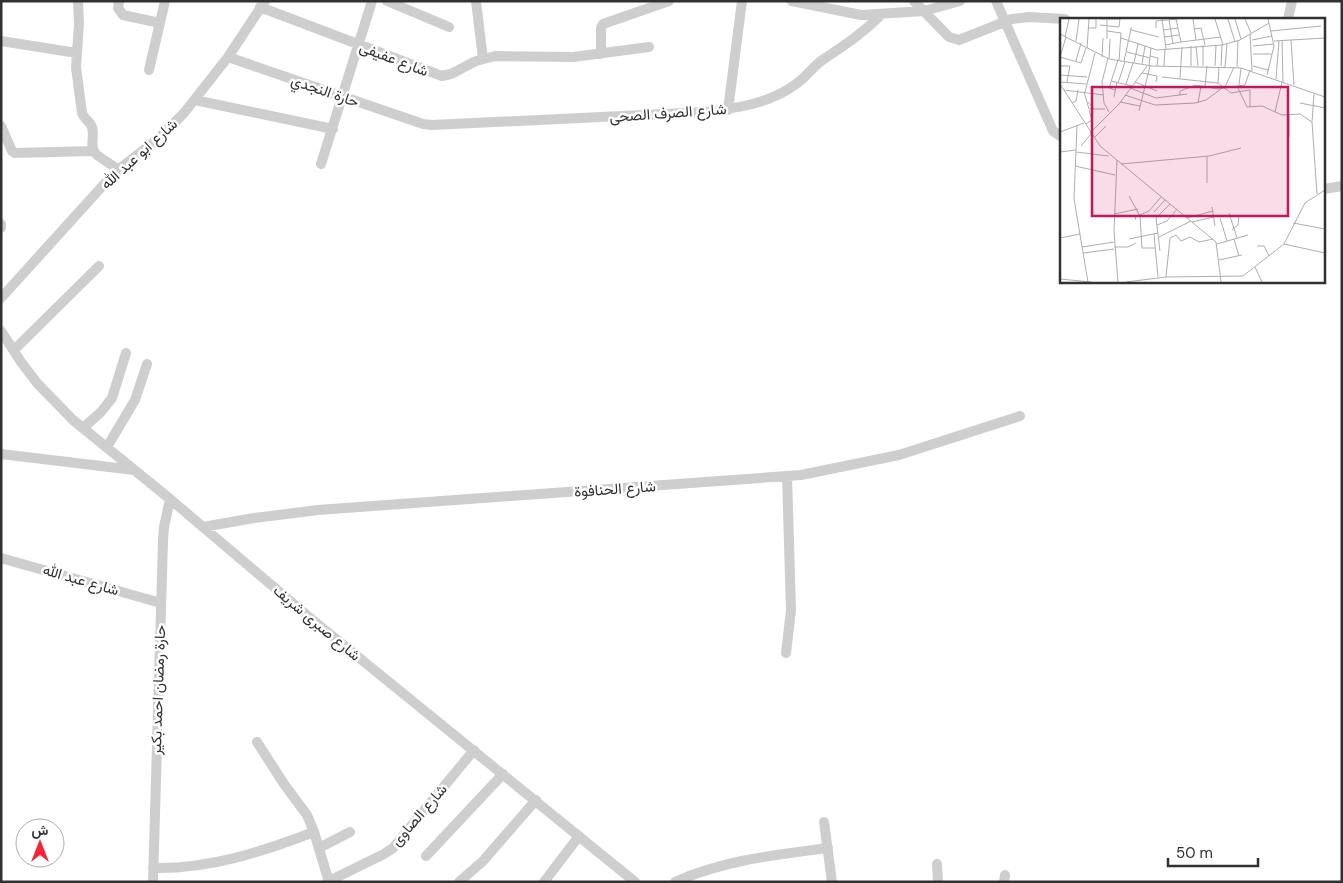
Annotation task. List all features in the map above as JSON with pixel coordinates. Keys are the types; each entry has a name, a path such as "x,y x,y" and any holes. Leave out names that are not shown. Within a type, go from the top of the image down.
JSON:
{"street":[{"path":"78,1 80,24 76,53 77,80 82,113 93,128 94,151 118,170"},
{"path":"119,1 118,8 123,15 160,23"},
{"path":"149,70 165,1"},
{"path":"321,164 372,1"},
{"path":"387,1 449,27"},
{"path":"476,1 483,59"},
{"path":"601,54 601,28 603,24 668,1"},
{"path":"728,110 742,1"},
{"path":"792,1 861,15 924,11 960,1"},
{"path":"914,1 954,40 959,40 1012,19 1029,16 1060,19"},
{"path":"996,1 1053,131 1060,136"},
{"path":"1288,18 1292,1"},
{"name":"شارع عفيفى","path":"263,4 359,46 442,76 494,56 573,57 649,47"},
{"name":"شارع ابو عبد الله","path":"1,298 118,170 159,138 184,113 228,57 263,4"},
{"name":"شارع الصرف الصحى","path":"423,124 452,125 705,112 745,107 764,101 797,84 821,61 852,42 882,14"},
{"path":"1,41 76,53"},
{"name":"حارة النجدي","path":"228,57 423,124"},
{"path":"195,100 333,129"},
{"path":"1,126 13,152"},
{"path":"1,153 94,151"},
{"path":"1326,190 1342,186"},
{"path":"14,350 99,266"},
{"name":"شارع صبرى شريف","path":"1,331 43,389 54,402 83,428 170,498 309,617 635,882"},
{"path":"83,428 101,412 112,398 126,353"},
{"path":"106,447 135,400 147,364"},
{"name":"شارع الحنافوة","path":"203,527 262,516 318,510 787,476 899,455 1020,416"},
{"path":"1,454 135,470"},
{"path":"786,653 790,610 787,476"},
{"name":"حارة رمضان احمد بكير","path":"153,882 164,527 170,498"},
{"name":"شارع عبد الله","path":"1,558 161,603"},
{"path":"258,742 284,784 302,807 314,832 328,882"},
{"name":"شارع الصاوى","path":"328,882 393,848 474,750"},
{"path":"426,856 503,774"},
{"path":"459,882 479,865 536,800"},
{"path":"824,822 832,882"},
{"path":"153,868 196,866 252,855 314,832"},
{"path":"319,848 350,832"},
{"path":"544,882 579,836"},
{"path":"675,882 720,865 748,858 828,848"},
{"path":"937,864 938,882"}]}
